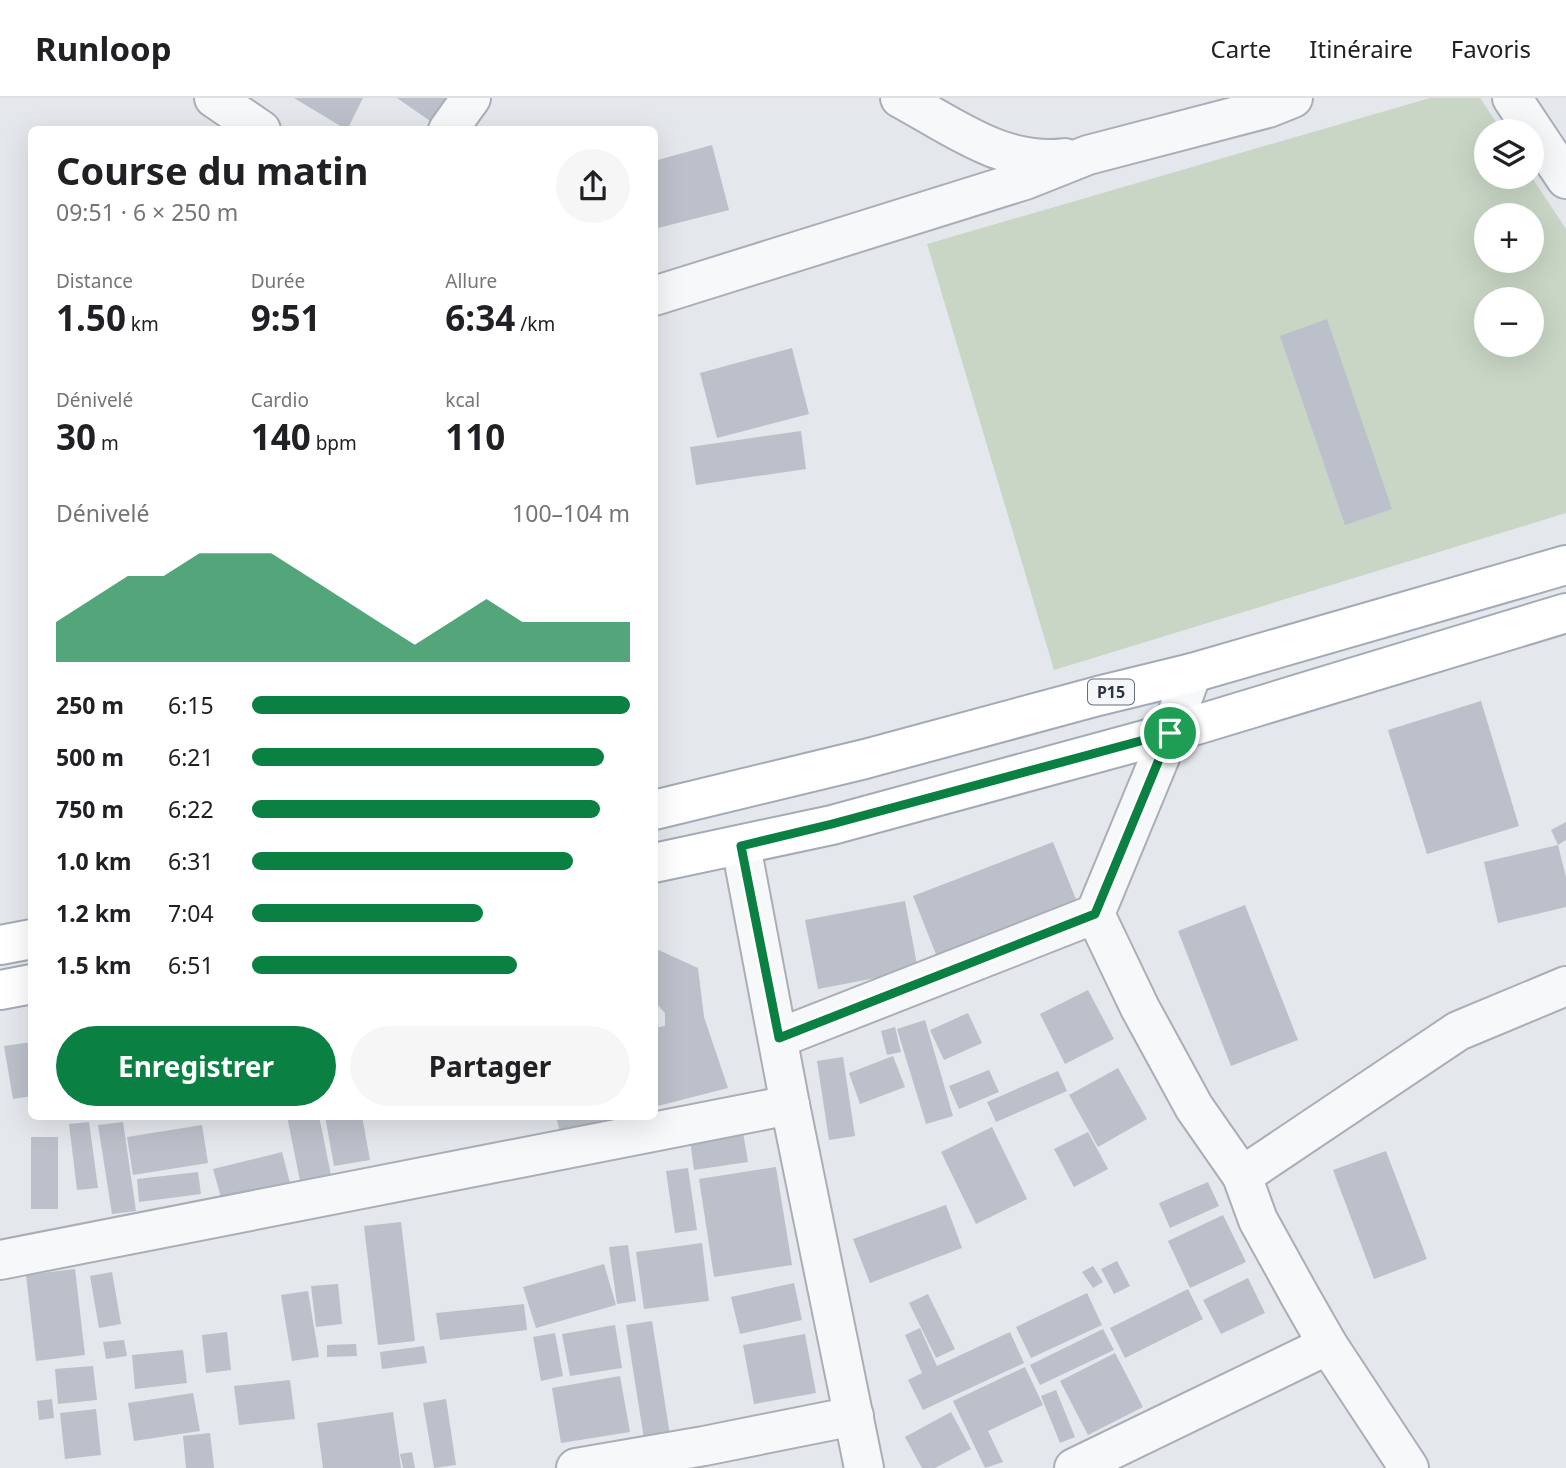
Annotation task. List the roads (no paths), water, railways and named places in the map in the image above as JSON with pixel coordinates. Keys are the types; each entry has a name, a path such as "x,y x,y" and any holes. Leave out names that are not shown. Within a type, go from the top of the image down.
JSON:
{"main road":[{"name":"P15","path":"658,809 865,759 1192,673 1566,565"},
{"path":"658,862 741,846 844,821 1170,733 1566,612"},
{"path":"0,945 28,940"},
{"path":"0,990 28,985"}],"street":[{"path":"214,98 255,126"},
{"path":"451,126 471,98"},
{"path":"900,98 989,148 1019,157 1058,159 1088,155"},
{"path":"658,295 1025,180 1088,155 1268,108 1293,98"},
{"path":"1513,98 1566,178"},
{"path":"779,1038 1095,914 1192,673"},
{"path":"741,846 790,1105 864,1468"},
{"path":"1095,914 1134,995 1194,1107 1242,1176 1258,1220 1328,1345 1409,1468"},
{"path":"1242,1176 1458,1031 1566,986"},
{"path":"0,1260 790,1105"},
{"path":"1074,1468 1328,1345"},
{"path":"576,1468 854,1416"}]}
